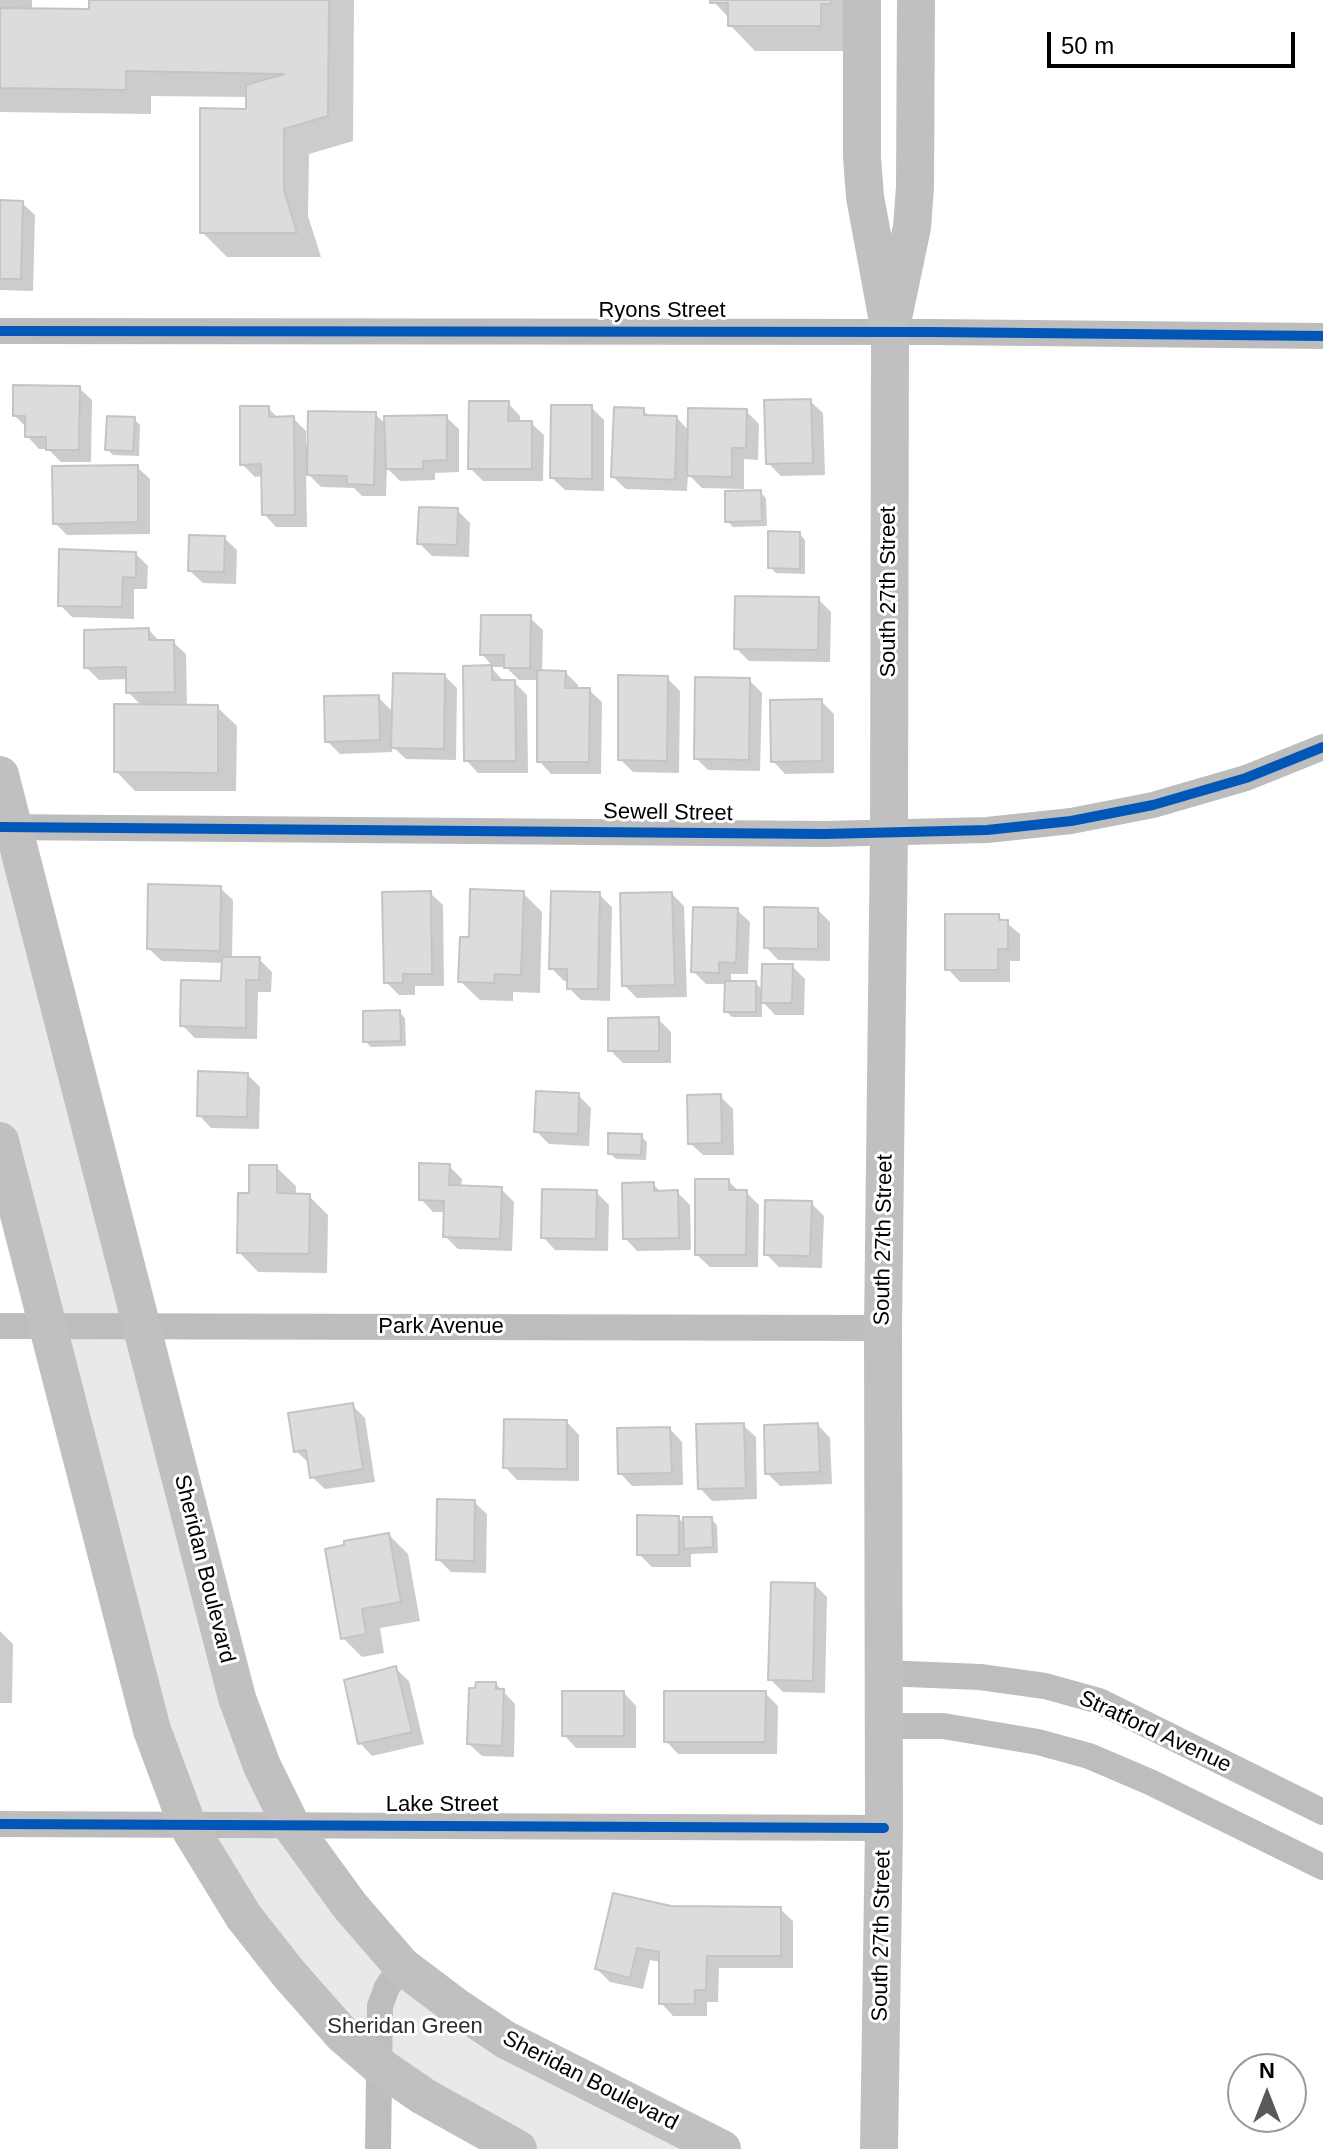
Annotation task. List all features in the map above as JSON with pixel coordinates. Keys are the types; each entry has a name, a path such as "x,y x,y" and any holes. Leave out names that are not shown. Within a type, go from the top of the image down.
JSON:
{"main road":[{"name":"South 27th Street","path":"862,0 865,197 890,332 889,832 883,1328 884,1828 879,2149"},
{"name":"South 27th Street","path":"890,332 912,227 916,0"},
{"name":"Sheridan Boulevard","path":"0,775 7,827 237,1698 262,1766 291,1825 350,1906 402,1966 455,2006 506,2040 722,2149"},
{"path":"0,1141 152,1730 187,1824 244,1917 342,2034 378,2065 423,2096 518,2149"}],"street":[{"name":"Ryons Street","path":"0,331 1323,336"},
{"name":"Sewell Street","path":"7,827 808,834 987,830 1071,821 1140,808 1246,778 1323,747"},
{"name":"Park Avenue","path":"0,1326 883,1328"},
{"name":"Stratford Avenue","path":"883,1673 980,1677 1045,1686 1099,1701 1323,1812"},
{"path":"883,1726 943,1726 1038,1742 1089,1756 1323,1867"},
{"name":"Lake Street","path":"0,1824 884,1828"},
{"path":"378,2149 380,2006 387,1987 402,1966"}],"green space":[{"name":"Sheridan Green","path":"0,775 262,1766 402,1966 722,2149 518,2149 378,2065 187,1824 0,1141"}],"building":[{"path":"89,0 329,0 328,116 284,129 284,190 297,233 200,233 200,108 246,109 246,85 284,74 126,71 126,90 0,88 0,8 89,9"},
{"path":"710,0 831,0 831,4 821,4 821,26 728,26 728,3 710,3"},
{"path":"0,200 23,201 21,279 0,279"},
{"path":"13,385 80,386 79,450 46,450 46,437 25,437 25,416 13,416"},
{"path":"811,399 813,463 766,464 764,400"},
{"path":"469,401 509,401 508,421 532,421 532,469 468,469"},
{"path":"551,405 592,405 592,479 550,478"},
{"path":"240,406 269,406 269,417 294,416 295,515 262,515 261,464 240,465"},
{"path":"614,407 644,408 644,415 677,416 675,480 611,477"},
{"path":"688,408 747,409 746,448 732,448 732,477 687,476"},
{"path":"308,411 376,412 374,485 347,484 347,476 307,475"},
{"path":"447,415 447,460 423,461 423,469 386,469 384,416"},
{"path":"107,416 135,417 133,451 105,450"},
{"path":"138,465 138,522 53,524 52,466"},
{"path":"761,490 762,521 725,522 725,491"},
{"path":"419,507 458,508 457,545 417,544"},
{"path":"768,531 800,532 800,569 768,568"},
{"path":"189,535 225,536 224,572 188,571"},
{"path":"59,549 136,552 136,578 123,577 122,607 58,606"},
{"path":"735,596 819,597 818,650 734,649"},
{"path":"481,615 531,615 530,668 504,668 504,655 480,655"},
{"path":"149,628 149,640 174,640 175,692 126,693 126,667 84,668 84,630"},
{"path":"492,665 492,680 515,680 516,761 464,761 463,666"},
{"path":"537,670 566,671 565,688 590,688 589,762 537,762"},
{"path":"393,673 445,674 444,749 391,748"},
{"path":"618,675 668,676 667,761 618,760"},
{"path":"695,677 750,678 749,760 694,759"},
{"path":"379,695 380,740 325,742 324,696"},
{"path":"822,699 822,761 771,762 770,700"},
{"path":"114,704 218,705 218,773 114,772"},
{"path":"148,884 221,886 220,951 147,949"},
{"path":"470,889 524,891 521,975 495,974 494,983 458,982 460,937 469,937"},
{"path":"431,891 432,974 403,974 403,983 384,983 382,892"},
{"path":"551,891 600,892 598,989 567,989 567,969 549,969"},
{"path":"672,892 675,985 622,986 620,893"},
{"path":"693,907 738,908 736,963 719,962 719,973 691,972"},
{"path":"764,907 818,908 818,949 764,948"},
{"path":"945,914 999,914 999,920 1008,920 1008,949 998,949 998,970 945,970"},
{"path":"222,957 260,957 259,980 246,980 246,1028 180,1026 181,980 221,981"},
{"path":"762,964 793,964 792,1003 761,1003"},
{"path":"725,981 756,981 756,1012 724,1012"},
{"path":"400,1010 401,1041 363,1042 363,1011"},
{"path":"659,1017 659,1051 608,1051 608,1018"},
{"path":"198,1071 248,1073 247,1117 197,1116"},
{"path":"536,1091 579,1093 578,1134 534,1132"},
{"path":"721,1094 722,1143 688,1144 687,1095"},
{"path":"608,1133 642,1134 641,1155 608,1154"},
{"path":"419,1163 450,1164 449,1185 502,1187 500,1239 443,1237 444,1201 419,1200"},
{"path":"249,1165 277,1165 277,1193 310,1194 309,1254 237,1253 238,1193 249,1193"},
{"path":"695,1179 729,1179 729,1190 747,1190 746,1255 695,1255"},
{"path":"654,1182 654,1191 678,1190 679,1238 623,1239 622,1183"},
{"path":"542,1189 597,1190 596,1239 541,1238"},
{"path":"765,1200 812,1201 810,1256 764,1255"},
{"path":"353,1403 363,1469 310,1478 306,1450 294,1452 288,1413"},
{"path":"504,1419 567,1420 567,1469 503,1468"},
{"path":"744,1423 746,1488 698,1489 696,1424"},
{"path":"818,1423 820,1472 765,1474 764,1425"},
{"path":"670,1427 672,1473 618,1474 617,1428"},
{"path":"437,1499 475,1500 474,1561 436,1560"},
{"path":"637,1515 679,1516 679,1555 637,1555"},
{"path":"683,1517 712,1517 713,1547 684,1549"},
{"path":"389,1533 401,1602 362,1609 366,1634 341,1639 325,1549 344,1545 344,1541"},
{"path":"771,1582 815,1583 813,1681 768,1680"},
{"path":"396,1666 412,1732 358,1744 344,1680"},
{"path":"476,1682 496,1682 496,1689 504,1689 502,1746 467,1744 469,1688 475,1688"},
{"path":"562,1691 624,1691 624,1736 562,1736"},
{"path":"664,1691 766,1691 765,1742 664,1742"},
{"path":"613,1893 671,1906 781,1907 781,1956 707,1956 706,1990 695,1990 695,2004 659,2004 659,1952 637,1948 630,1978 595,1969"}],"cycle path":[{"path":"0,331 932,332 1323,336"},
{"path":"0,827 824,834 987,830 1071,821 1153,805 1246,778 1323,747"},
{"path":"0,1824 884,1828"}]}
